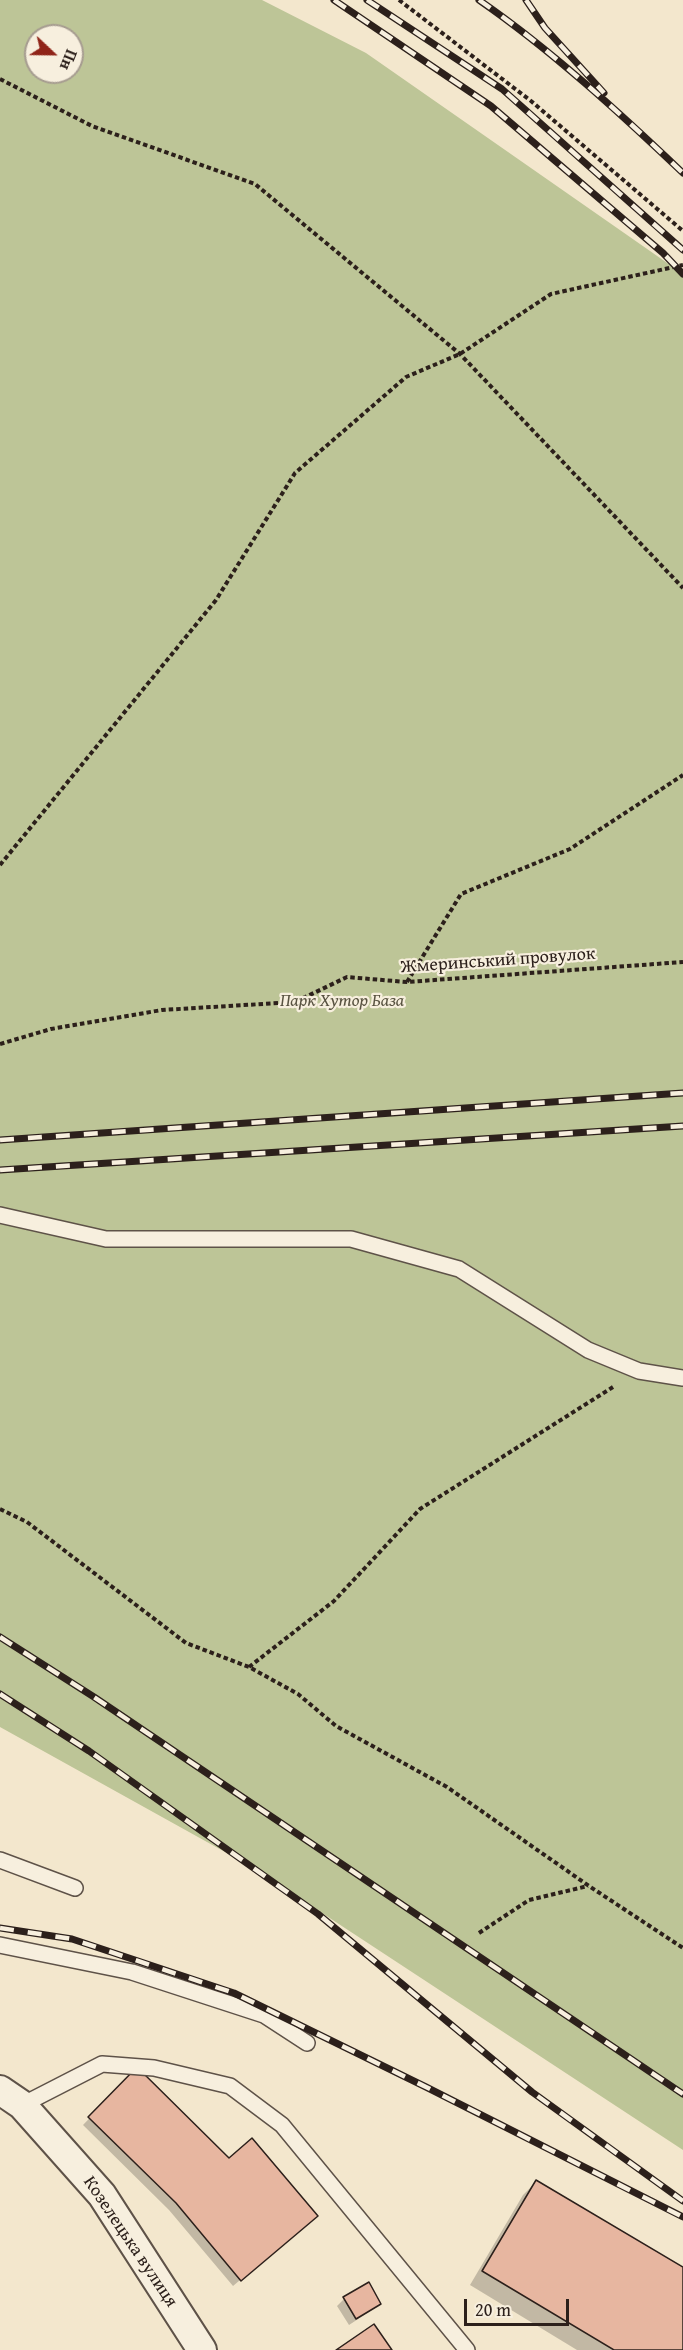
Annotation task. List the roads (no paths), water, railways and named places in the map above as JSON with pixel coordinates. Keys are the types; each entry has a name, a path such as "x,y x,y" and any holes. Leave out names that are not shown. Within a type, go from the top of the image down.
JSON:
{"street":[{"name":"Козелецька вулиця","path":"11,2098 102,2194 202,2350"}],"lane":[{"path":"0,1215 106,1239 351,1239 459,1269 588,1350 639,1371 683,1378"},
{"path":"0,1860 75,1888"},
{"path":"0,1945 143,1976 264,2015 307,2043"},
{"path":"11,2098 102,2064 154,2068 230,2086 282,2125 467,2350"}],"railway":[{"path":"334,0 491,106 663,253 683,274"},
{"path":"367,0 502,89 683,250"},
{"path":"479,0 532,39 584,82 683,173"},
{"path":"526,0 545,28 604,93"},
{"path":"0,1140 683,1093"},
{"path":"0,1170 683,1126"},
{"path":"0,1637 94,1697 683,2094"},
{"path":"0,1694 89,1751 318,1914 532,2092 683,2201"},
{"path":"0,1928 72,1939 234,1993 683,2217"}],"park label":[{"name":"Парк Хутор База","path":"342,1001"}]}
